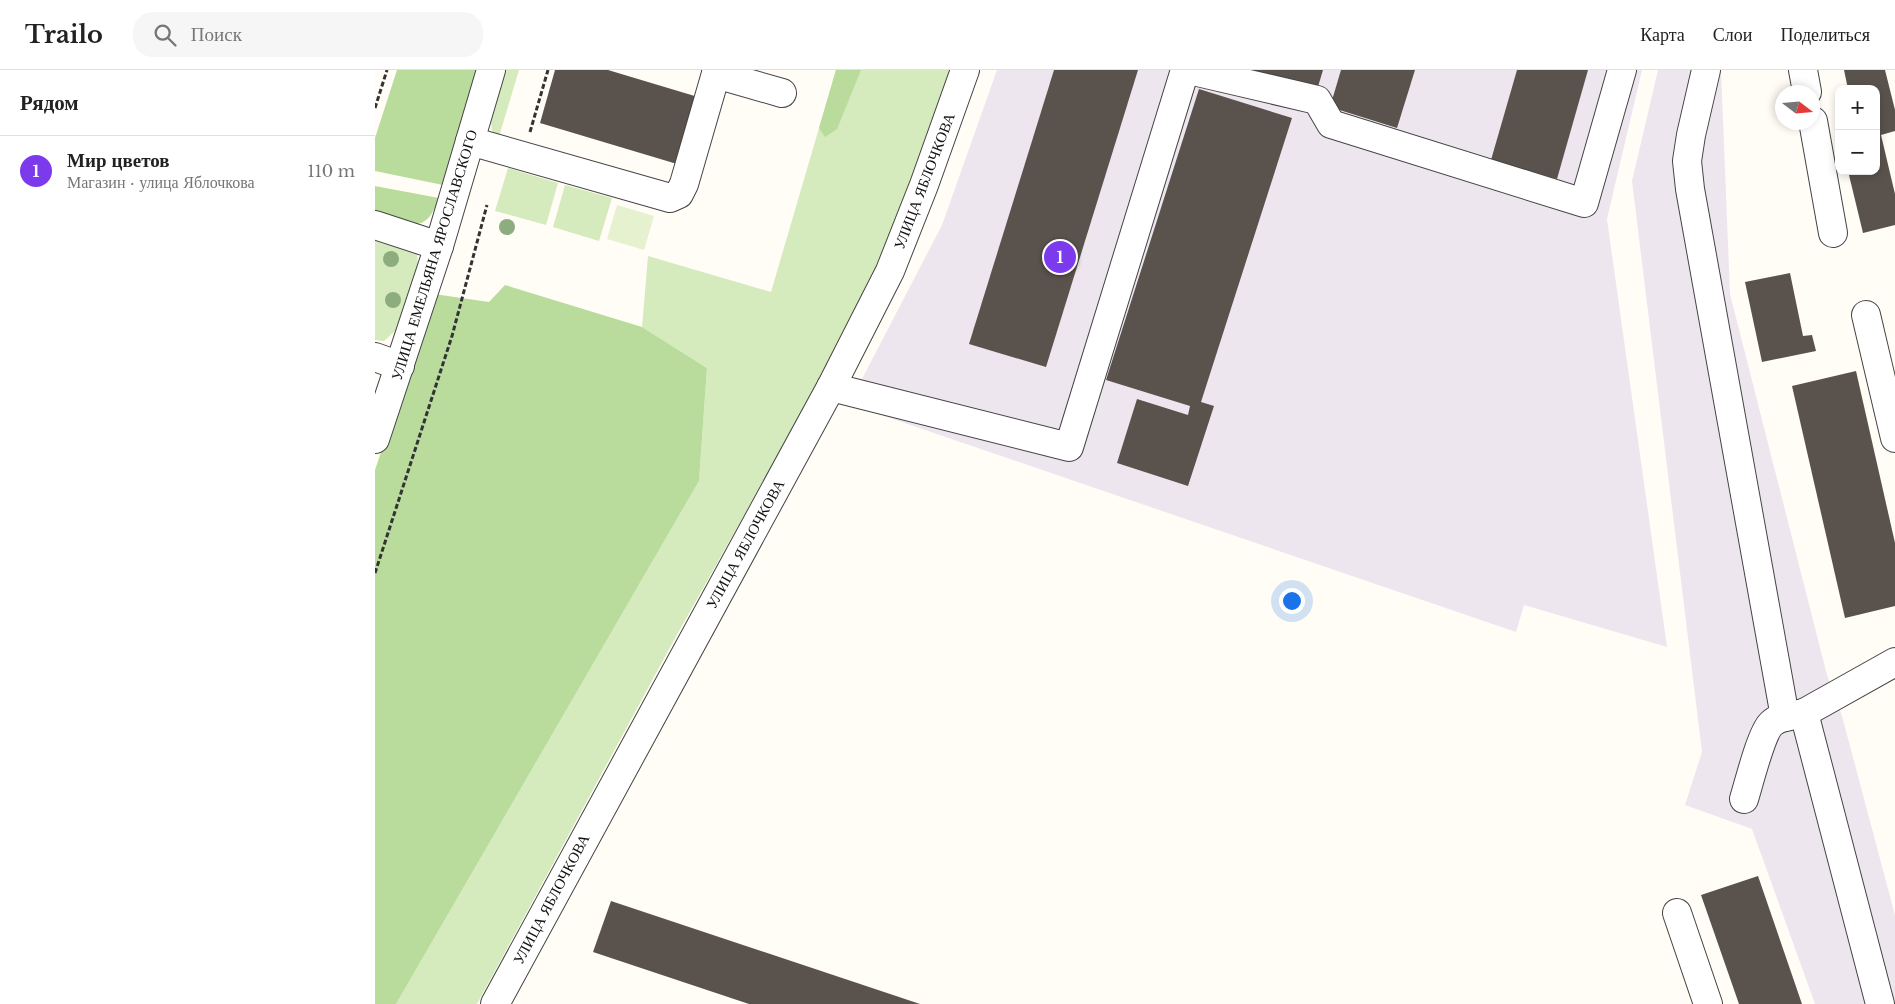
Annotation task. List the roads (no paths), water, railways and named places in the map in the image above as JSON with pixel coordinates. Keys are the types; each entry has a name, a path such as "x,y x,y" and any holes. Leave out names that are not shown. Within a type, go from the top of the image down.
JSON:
{"street":[{"name":"УЛИЦА ЕМЕЛЬЯНА ЯРОСЛАВСКОГО","path":"375,439 387,362 439,246 491,70"},
{"name":"УЛИЦА ЯБЛОЧКОВА","path":"495,1004 831,387 890,271 924,185 965,70"},
{"path":"831,387 1069,447 1185,70"},
{"path":"1189,70 1317,100 1331,124 1584,203 1622,70"},
{"path":"1706,70 1687,161 1690,189 1795,715 1880,1004"},
{"path":"1803,70 1806,85"},
{"path":"470,141 670,198 679,194 684,184 717,72 782,93"},
{"path":"1815,130 1833,232"},
{"path":"375,225 439,246"},
{"path":"1866,314 1895,438"},
{"path":"1744,799 1770,725 1777,720 1795,715 1895,662"},
{"path":"1677,913 1709,1004"}],"place":[{"name":"Мир цветов","path":"1060,257"}]}
